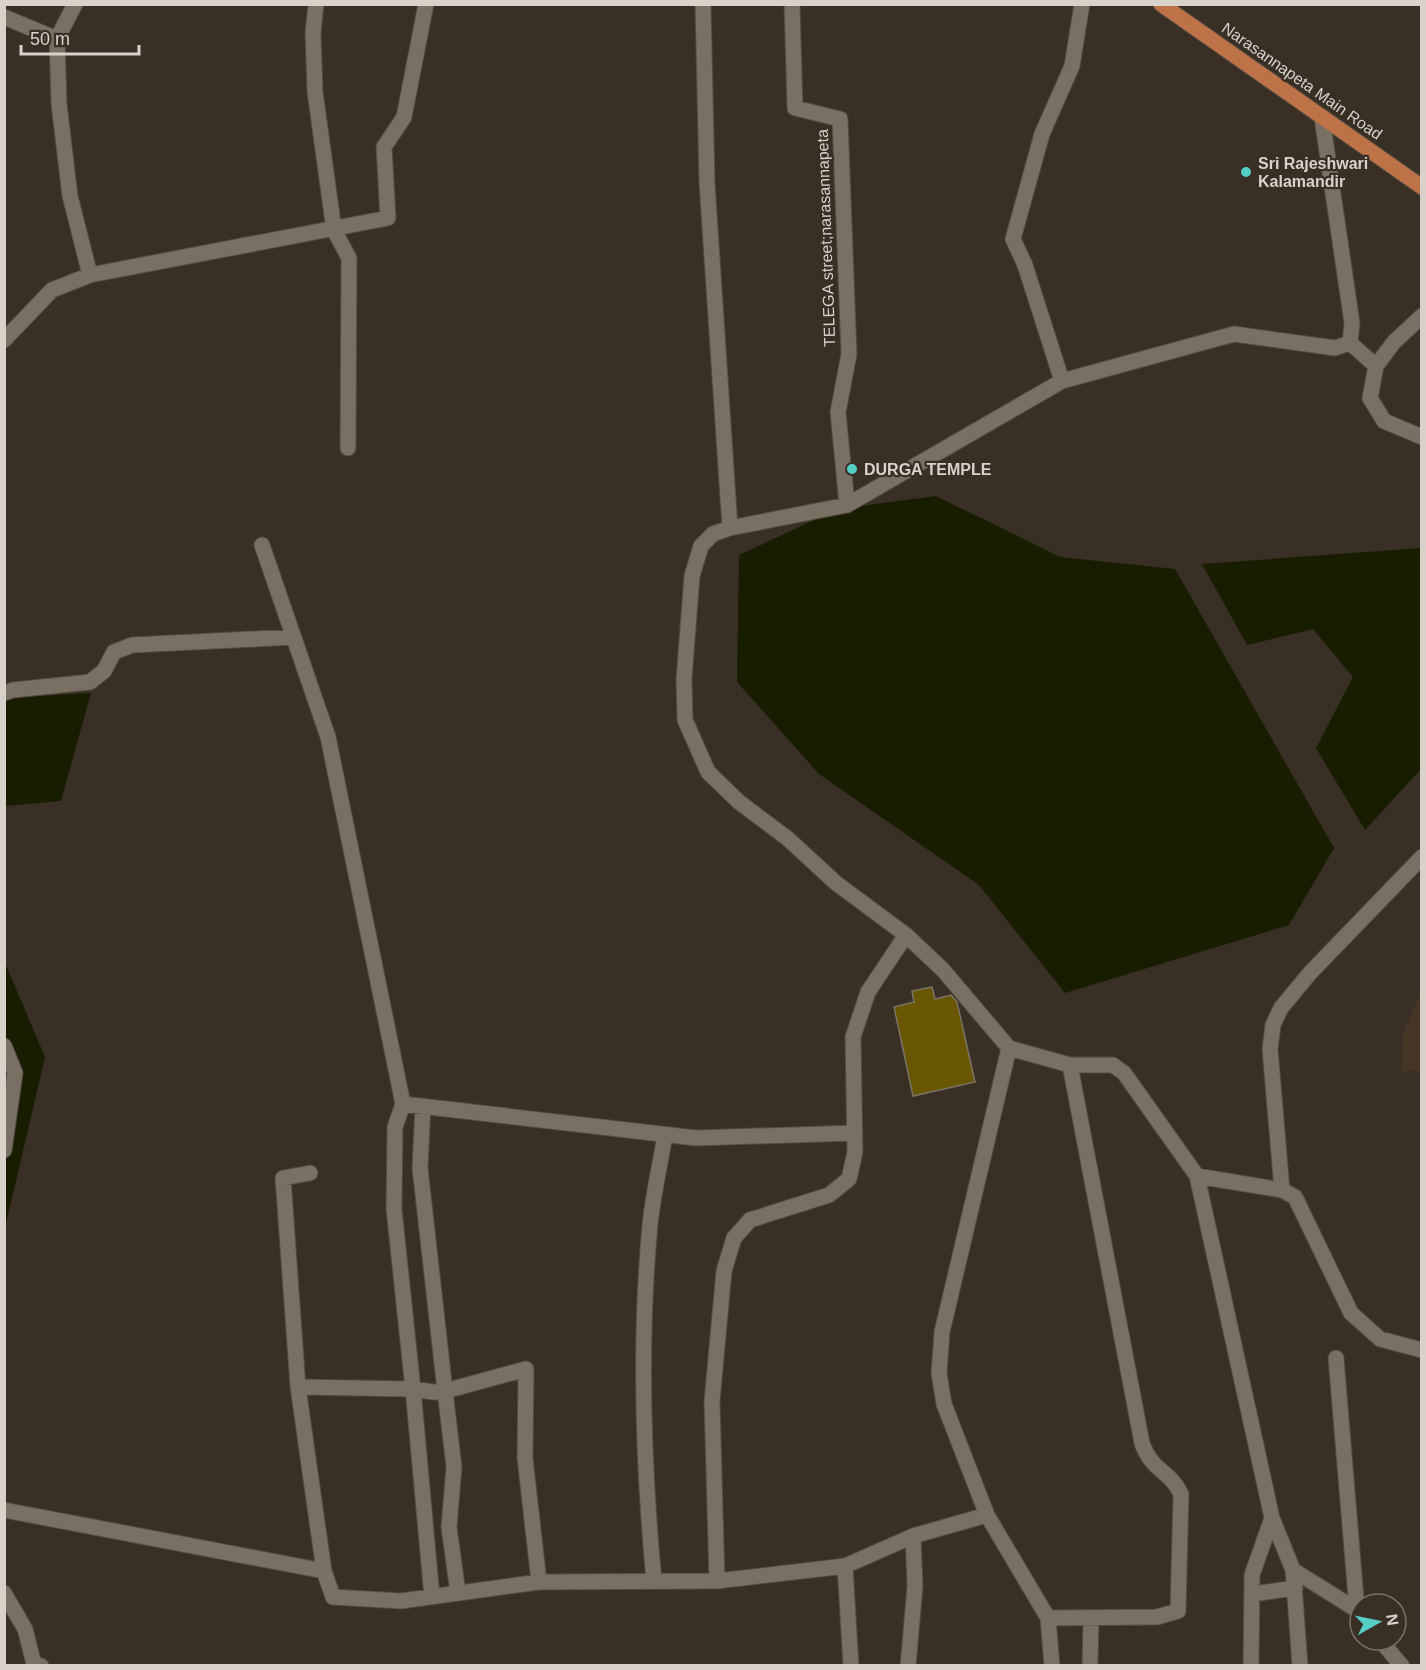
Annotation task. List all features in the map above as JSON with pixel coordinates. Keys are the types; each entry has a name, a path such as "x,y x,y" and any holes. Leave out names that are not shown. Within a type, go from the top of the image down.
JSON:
{"main road":[{"name":"Narasannapeta Main Road","path":"1161,4 1322,118 1420,182"}],"street":[{"path":"75,4 57,39 59,104 70,196 90,275"},
{"path":"316,4 313,33 315,92 334,230 349,258 348,448"},
{"path":"4,340 52,290 90,275 388,218 384,147 404,117 426,4"},
{"path":"703,4 707,183 730,528"},
{"name":"TELEGA street;narasannapeta","path":"792,4 795,108 840,119 849,354 838,412 847,505"},
{"path":"1062,381 1025,265 1013,239 1042,134 1072,66 1082,4"},
{"path":"4,17 57,39"},
{"path":"1322,118 1347,277 1352,323 1350,343"},
{"path":"1422,316 1394,342 1376,366 1370,398 1384,421 1422,437"},
{"path":"1299,1665 1293,1570 1272,1518 1197,1176 1124,1073 1113,1065 1070,1065 1009,1048 943,970 906,935 836,883 787,838 739,802 708,772 685,720 684,679 692,576 701,546 713,534 730,528 847,505 1062,381 1234,334 1335,348 1350,343"},
{"path":"1350,343 1376,366"},
{"path":"262,545 328,737 403,1104 395,1127 394,1209 432,1597"},
{"path":"4,693 90,682 104,671 114,652 132,645 294,637"},
{"path":"1282,1190 1270,1049 1273,1025 1281,1008 1310,973 1422,857"},
{"path":"717,1581 712,1401 724,1271 734,1238 750,1220 829,1195 849,1179 855,1152 853,1037 868,992 906,935"},
{"path":"4,1046 15,1073 4,1150"},
{"path":"1009,1048 942,1332 939,1373 944,1404 987,1515 1048,1618 1052,1665"},
{"path":"1048,1618 1157,1617 1178,1611 1181,1494 1176,1483 1154,1467 1142,1443 1070,1065"},
{"path":"403,1104 696,1138 854,1133"},
{"path":"423,1106 420,1168 454,1467 449,1527 458,1593"},
{"path":"654,1581 645,1450 645,1354 650,1224 665,1135"},
{"path":"310,1173 283,1178 298,1387 324,1571 333,1597 401,1601 539,1582 717,1581 845,1566 913,1536 987,1515"},
{"path":"1197,1176 1282,1190 1295,1197 1351,1313 1380,1340 1422,1350"},
{"path":"1336,1358 1357,1592"},
{"path":"298,1387 413,1389 434,1392 526,1369 525,1458 539,1582"},
{"path":"4,1510 324,1571"},
{"path":"1251,1665 1252,1575 1272,1518"},
{"path":"908,1665 915,1586 913,1536"},
{"path":"845,1566 850,1665"},
{"path":"1293,1570 1348,1605"},
{"path":"1252,1594 1295,1588"},
{"path":"4,1593 24,1629 34,1664 41,1665"},
{"path":"1090,1665 1091,1618"},
{"path":"1390,1652 1401,1665"}],"shaded area":[{"path":"936,496 1060,557 1175,569 1334,848 1289,925 1065,993 979,885 819,774 737,682 739,555 838,509"},
{"path":"1421,548 1421,769 1365,830 1316,748 1353,677 1313,629 1247,645 1202,564"},
{"path":"91,693 61,801 5,806 5,698"},
{"path":"5,963 45,1057 5,1228"},
{"path":"1421,991 1421,1071 1402,1071 1403,1034"}],"building":[{"path":"932,987 935,999 951,995 957,1002 975,1082 913,1096 894,1007 914,1002 912,991"}],"place":[{"name":"Sri Rajeshwari Kalamandir","path":"1246,172"},
{"name":"DURGA TEMPLE","path":"852,469"}]}
